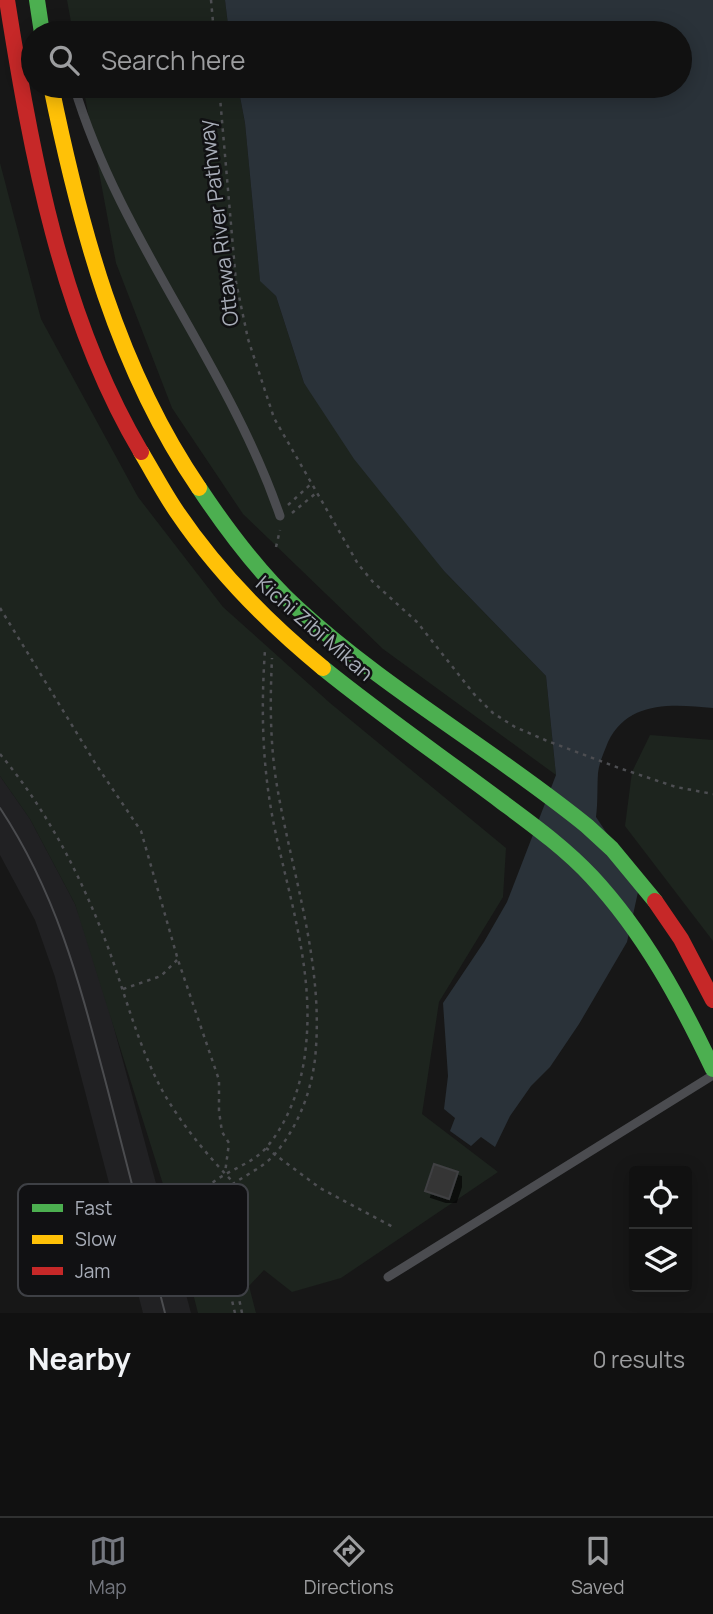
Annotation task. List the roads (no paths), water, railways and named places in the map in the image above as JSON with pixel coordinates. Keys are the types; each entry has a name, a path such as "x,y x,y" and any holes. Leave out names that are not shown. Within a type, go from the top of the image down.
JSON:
{"highway":[{"name":"Kichi Zībī Mīkan","path":"7,0 21,95"},
{"path":"37,0 40,21"},
{"name":"Kichi Zībī Mīkan","path":"21,98 46,209 85,334 114,404 170,502 230,581 298,647 522,817 594,878 641,937 683,1005 713,1069"},
{"name":"Kichi Zībī Mīkan","path":"54,98 83,232 112,321 167,438 198,490 232,537 298,609 389,682 536,787 604,841 657,902 688,951 713,999"}],"lane":[{"path":"77,98 85,124 117,198 257,454 283,519"},
{"path":"387,1277 713,1075"}],"tram line":[{"path":"0,808 38,875 66,945 78,980 132,1184"},
{"path":"161,1296 165,1313"}]}
